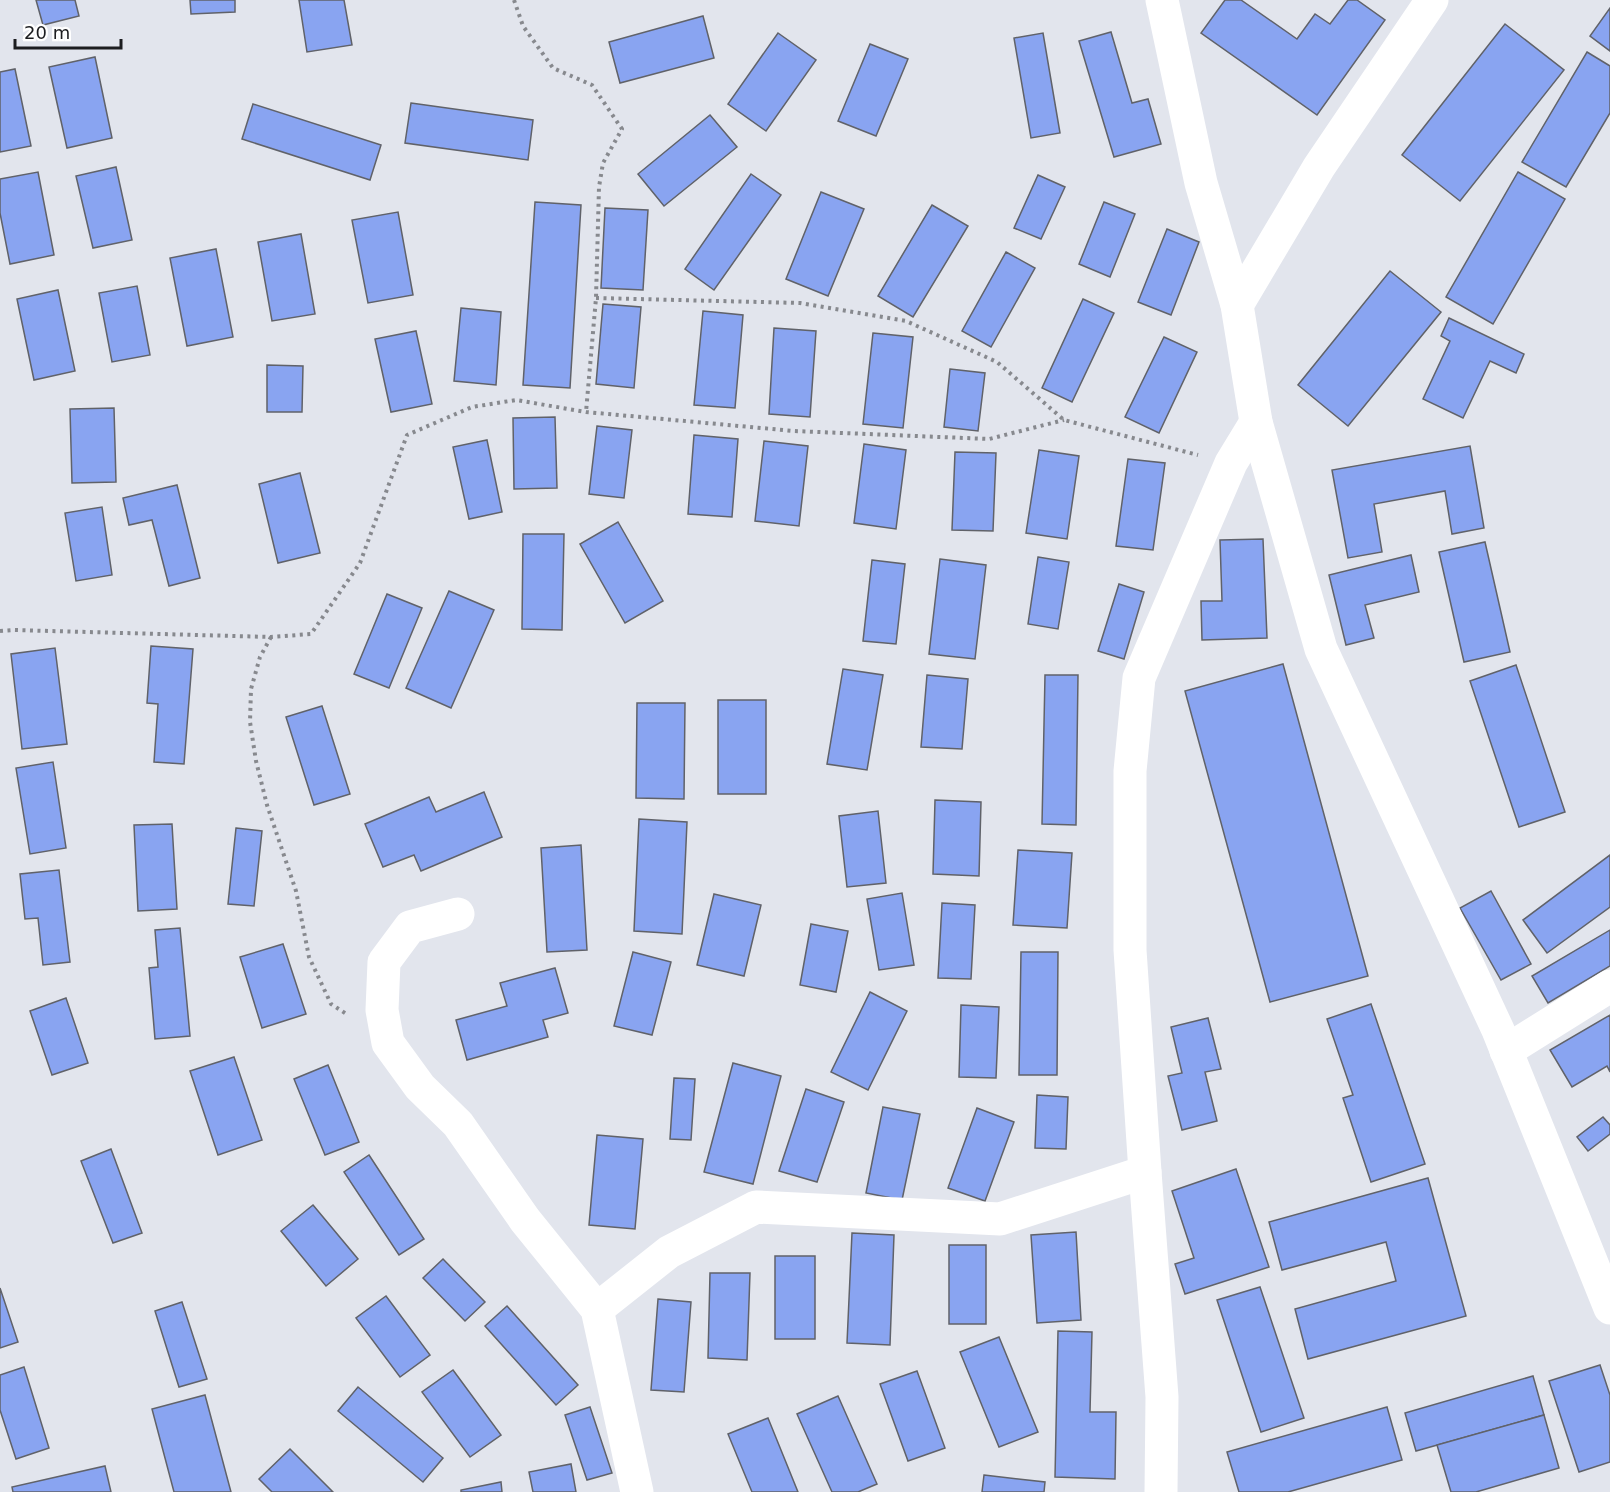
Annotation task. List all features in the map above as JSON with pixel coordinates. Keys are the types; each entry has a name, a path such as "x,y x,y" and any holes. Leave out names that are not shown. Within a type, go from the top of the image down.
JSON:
{"street":[{"path":"1162,0 1201,183 1236,305 1256,422 1321,649 1493,1019 1610,1308"},
{"path":"1236,305 1319,167 1432,0"},
{"path":"1161,1492 1162,1398 1130,950 1130,771 1139,678 1231,463 1256,422"},
{"path":"458,914 410,927 384,962 382,1010 388,1043 420,1086 458,1124 525,1220 597,1309 637,1492"},
{"path":"1506,1051 1610,986"},
{"path":"597,1309 669,1252 756,1207 1000,1219 1145,1172"}],"path":[{"path":"514,0 523,26 553,68 592,86 622,129 603,163 599,187 596,298 586,412"},
{"path":"596,298 800,303 906,321 998,362 1064,420 1231,463"},
{"path":"0,632 14,630 271,637 311,634 360,563 407,435 472,406 516,400 586,412 794,431 989,438 1064,420"},
{"path":"271,637 260,657 251,689 250,722 256,761 267,805 296,891 309,957 331,1004 388,1043"}],"building":[{"path":"36,0 75,0 79,16 43,25"},
{"path":"190,0 235,0 235,12 191,14"},
{"path":"299,0 344,0 352,45 307,52"},
{"path":"1225,0 1241,0 1297,39 1315,14 1330,24 1348,0 1357,0 1385,20 1317,115 1201,33"},
{"path":"1610,8 1610,51 1590,36"},
{"path":"703,16 714,58 620,83 609,42"},
{"path":"1505,24 1564,70 1460,201 1402,155"},
{"path":"1111,32 1132,103 1148,99 1161,144 1114,157 1079,41"},
{"path":"778,33 816,60 766,131 728,104"},
{"path":"1043,33 1060,133 1031,138 1014,38"},
{"path":"870,44 908,59 876,136 838,121"},
{"path":"1587,52 1610,66 1610,113 1566,187 1522,162"},
{"path":"95,57 112,138 67,148 49,67"},
{"path":"15,69 31,146 0,152 0,72"},
{"path":"411,103 533,120 528,160 405,143"},
{"path":"253,104 381,145 370,180 242,139"},
{"path":"710,115 737,147 664,206 638,174"},
{"path":"116,167 132,240 93,248 76,176"},
{"path":"38,172 54,255 10,264 0,213 0,179"},
{"path":"1518,172 1565,199 1493,324 1446,297"},
{"path":"751,174 781,195 714,290 685,269"},
{"path":"1038,175 1065,187 1041,239 1014,228"},
{"path":"821,192 864,209 828,296 786,279"},
{"path":"535,202 581,205 570,388 523,385"},
{"path":"1104,202 1135,214 1110,277 1079,264"},
{"path":"932,205 968,226 913,317 878,296"},
{"path":"605,208 648,210 643,290 601,288"},
{"path":"398,212 413,295 368,303 352,220"},
{"path":"1167,229 1199,242 1171,315 1138,302"},
{"path":"301,234 315,314 272,321 258,242"},
{"path":"216,249 233,337 187,346 170,258"},
{"path":"1006,252 1035,268 991,347 962,331"},
{"path":"1390,271 1441,312 1348,426 1298,385"},
{"path":"137,286 150,355 112,362 99,293"},
{"path":"58,290 75,371 34,380 17,299"},
{"path":"1083,299 1114,313 1072,402 1042,388"},
{"path":"603,304 641,307 634,388 596,384"},
{"path":"461,308 501,312 496,385 454,381"},
{"path":"703,311 743,315 735,408 694,405"},
{"path":"1449,318 1524,354 1516,373 1490,361 1463,418 1423,399 1450,341 1441,336"},
{"path":"774,328 816,331 810,417 769,414"},
{"path":"416,331 432,404 391,412 375,339"},
{"path":"873,333 913,337 903,428 863,424"},
{"path":"1164,337 1197,352 1159,433 1125,417"},
{"path":"267,365 303,366 302,412 267,412"},
{"path":"950,369 985,373 978,431 944,427"},
{"path":"114,408 116,482 72,483 70,409"},
{"path":"555,417 557,488 514,489 513,418"},
{"path":"597,426 632,430 624,498 589,494"},
{"path":"694,435 738,439 732,517 688,514"},
{"path":"487,440 502,512 469,519 453,447"},
{"path":"764,441 808,446 799,526 755,521"},
{"path":"864,444 906,450 896,529 854,523"},
{"path":"1470,446 1484,528 1452,534 1445,491 1374,504 1382,552 1348,558 1332,470"},
{"path":"1039,450 1079,456 1067,539 1026,533"},
{"path":"955,452 996,453 993,531 952,530"},
{"path":"1128,459 1165,463 1153,550 1116,546"},
{"path":"300,473 320,553 278,563 259,484"},
{"path":"177,485 200,578 169,586 152,520 129,525 123,498"},
{"path":"102,507 112,575 76,581 65,513"},
{"path":"618,522 663,601 625,623 580,544"},
{"path":"523,534 564,534 562,630 522,629"},
{"path":"1263,539 1267,638 1202,640 1201,601 1222,601 1220,540"},
{"path":"1485,542 1510,652 1464,662 1439,552"},
{"path":"1411,555 1419,592 1365,605 1374,638 1346,645 1329,575"},
{"path":"1038,557 1069,562 1058,629 1028,624"},
{"path":"940,559 986,565 975,659 929,654"},
{"path":"872,560 905,564 896,644 863,641"},
{"path":"1119,584 1144,592 1124,659 1098,651"},
{"path":"449,591 494,610 451,708 406,688"},
{"path":"387,594 422,608 389,688 354,674"},
{"path":"151,646 193,649 184,764 154,762 158,704 147,703"},
{"path":"55,648 67,744 22,749 11,654"},
{"path":"1283,664 1368,976 1270,1002 1185,691"},
{"path":"1516,665 1565,812 1519,827 1470,681"},
{"path":"843,669 883,675 867,770 827,764"},
{"path":"927,675 968,679 962,749 921,747"},
{"path":"1045,675 1078,675 1076,825 1042,824"},
{"path":"718,700 766,700 766,794 718,794"},
{"path":"637,703 685,703 684,799 636,798"},
{"path":"322,706 350,794 314,805 286,717"},
{"path":"53,762 66,848 30,854 16,768"},
{"path":"484,792 502,837 421,871 414,855 383,867 365,824 429,797 436,812"},
{"path":"935,800 981,802 979,876 933,874"},
{"path":"878,811 886,883 847,887 839,816"},
{"path":"639,819 687,822 682,934 634,931"},
{"path":"172,824 177,909 138,911 134,825"},
{"path":"236,828 262,831 254,906 228,904"},
{"path":"581,845 587,950 547,952 541,848"},
{"path":"1018,850 1072,853 1067,928 1013,925"},
{"path":"1610,855 1610,907 1547,953 1523,920"},
{"path":"59,870 70,962 43,965 38,918 25,919 20,874"},
{"path":"1491,891 1531,964 1501,980 1460,908"},
{"path":"902,893 914,965 879,970 867,899"},
{"path":"714,894 761,905 744,976 697,965"},
{"path":"942,903 975,905 971,979 938,978"},
{"path":"811,924 848,931 836,992 800,985"},
{"path":"180,928 190,1036 155,1039 149,968 158,967 155,930"},
{"path":"1610,930 1610,966 1548,1003 1532,976"},
{"path":"283,944 306,1014 262,1028 240,957"},
{"path":"633,952 671,962 652,1035 614,1026"},
{"path":"1021,952 1058,952 1057,1075 1019,1075"},
{"path":"555,968 568,1013 543,1020 548,1037 467,1060 456,1020 507,1006 500,983"},
{"path":"870,992 907,1011 868,1090 831,1072"},
{"path":"66,998 88,1063 52,1075 30,1011"},
{"path":"1371,1004 1425,1164 1371,1182 1343,1098 1353,1095 1327,1019"},
{"path":"961,1005 999,1007 996,1078 959,1077"},
{"path":"1610,1015 1610,1072 1607,1066 1572,1087 1550,1050"},
{"path":"1208,1018 1221,1069 1205,1072 1217,1121 1182,1130 1168,1076 1182,1073 1171,1027"},
{"path":"234,1057 262,1140 218,1155 190,1071"},
{"path":"733,1063 781,1076 753,1184 704,1172"},
{"path":"328,1065 359,1142 325,1155 294,1079"},
{"path":"674,1078 695,1079 691,1140 670,1139"},
{"path":"806,1089 844,1102 817,1182 779,1171"},
{"path":"1037,1095 1068,1097 1066,1149 1035,1148"},
{"path":"883,1107 920,1114 902,1200 866,1193"},
{"path":"977,1108 1014,1122 985,1201 948,1188"},
{"path":"1603,1117 1610,1125 1610,1134 1588,1151 1577,1137"},
{"path":"597,1135 643,1139 635,1229 589,1225"},
{"path":"111,1149 142,1233 113,1243 81,1161"},
{"path":"369,1155 424,1239 399,1255 344,1172"},
{"path":"1236,1169 1269,1267 1185,1294 1175,1264 1194,1258 1172,1191"},
{"path":"1428,1178 1466,1316 1308,1359 1295,1309 1396,1281 1386,1242 1282,1270 1269,1222"},
{"path":"313,1205 358,1259 326,1286 281,1231"},
{"path":"1076,1232 1081,1320 1037,1323 1031,1235"},
{"path":"852,1233 894,1235 890,1345 847,1343"},
{"path":"949,1245 986,1245 986,1324 949,1324"},
{"path":"775,1256 815,1256 815,1339 775,1339"},
{"path":"443,1259 485,1302 465,1321 423,1278"},
{"path":"710,1273 750,1273 747,1360 708,1358"},
{"path":"1260,1287 1304,1418 1261,1432 1217,1300"},
{"path":"0,1288 18,1342 0,1348"},
{"path":"386,1296 430,1355 400,1377 356,1318"},
{"path":"658,1299 691,1302 684,1392 651,1390"},
{"path":"182,1302 207,1379 179,1387 155,1311"},
{"path":"507,1306 578,1385 556,1405 485,1326"},
{"path":"1058,1331 1092,1332 1090,1412 1116,1412 1115,1479 1055,1477"},
{"path":"999,1337 1038,1432 999,1447 960,1352"},
{"path":"1600,1365 1610,1395 1610,1462 1579,1472 1549,1381"},
{"path":"24,1367 49,1448 16,1459 0,1410 0,1375"},
{"path":"453,1370 501,1435 470,1457 422,1392"},
{"path":"917,1371 945,1448 908,1461 880,1384"},
{"path":"1533,1376 1544,1415 1416,1451 1405,1413"},
{"path":"358,1387 443,1458 423,1482 338,1411"},
{"path":"205,1395 231,1492 174,1492 152,1409"},
{"path":"838,1396 877,1484 858,1492 832,1492 797,1414"},
{"path":"590,1407 612,1473 587,1480 565,1415"},
{"path":"1387,1407 1402,1460 1288,1492 1239,1492 1227,1452"},
{"path":"1544,1415 1559,1468 1476,1492 1451,1492 1437,1445"},
{"path":"768,1418 798,1492 752,1492 728,1434"},
{"path":"290,1449 333,1492 272,1492 259,1479"},
{"path":"571,1464 576,1492 533,1492 529,1472"},
{"path":"105,1466 111,1492 13,1492 12,1487"},
{"path":"984,1475 1045,1482 1044,1492 982,1492"},
{"path":"501,1482 502,1492 461,1492 461,1490"}]}
